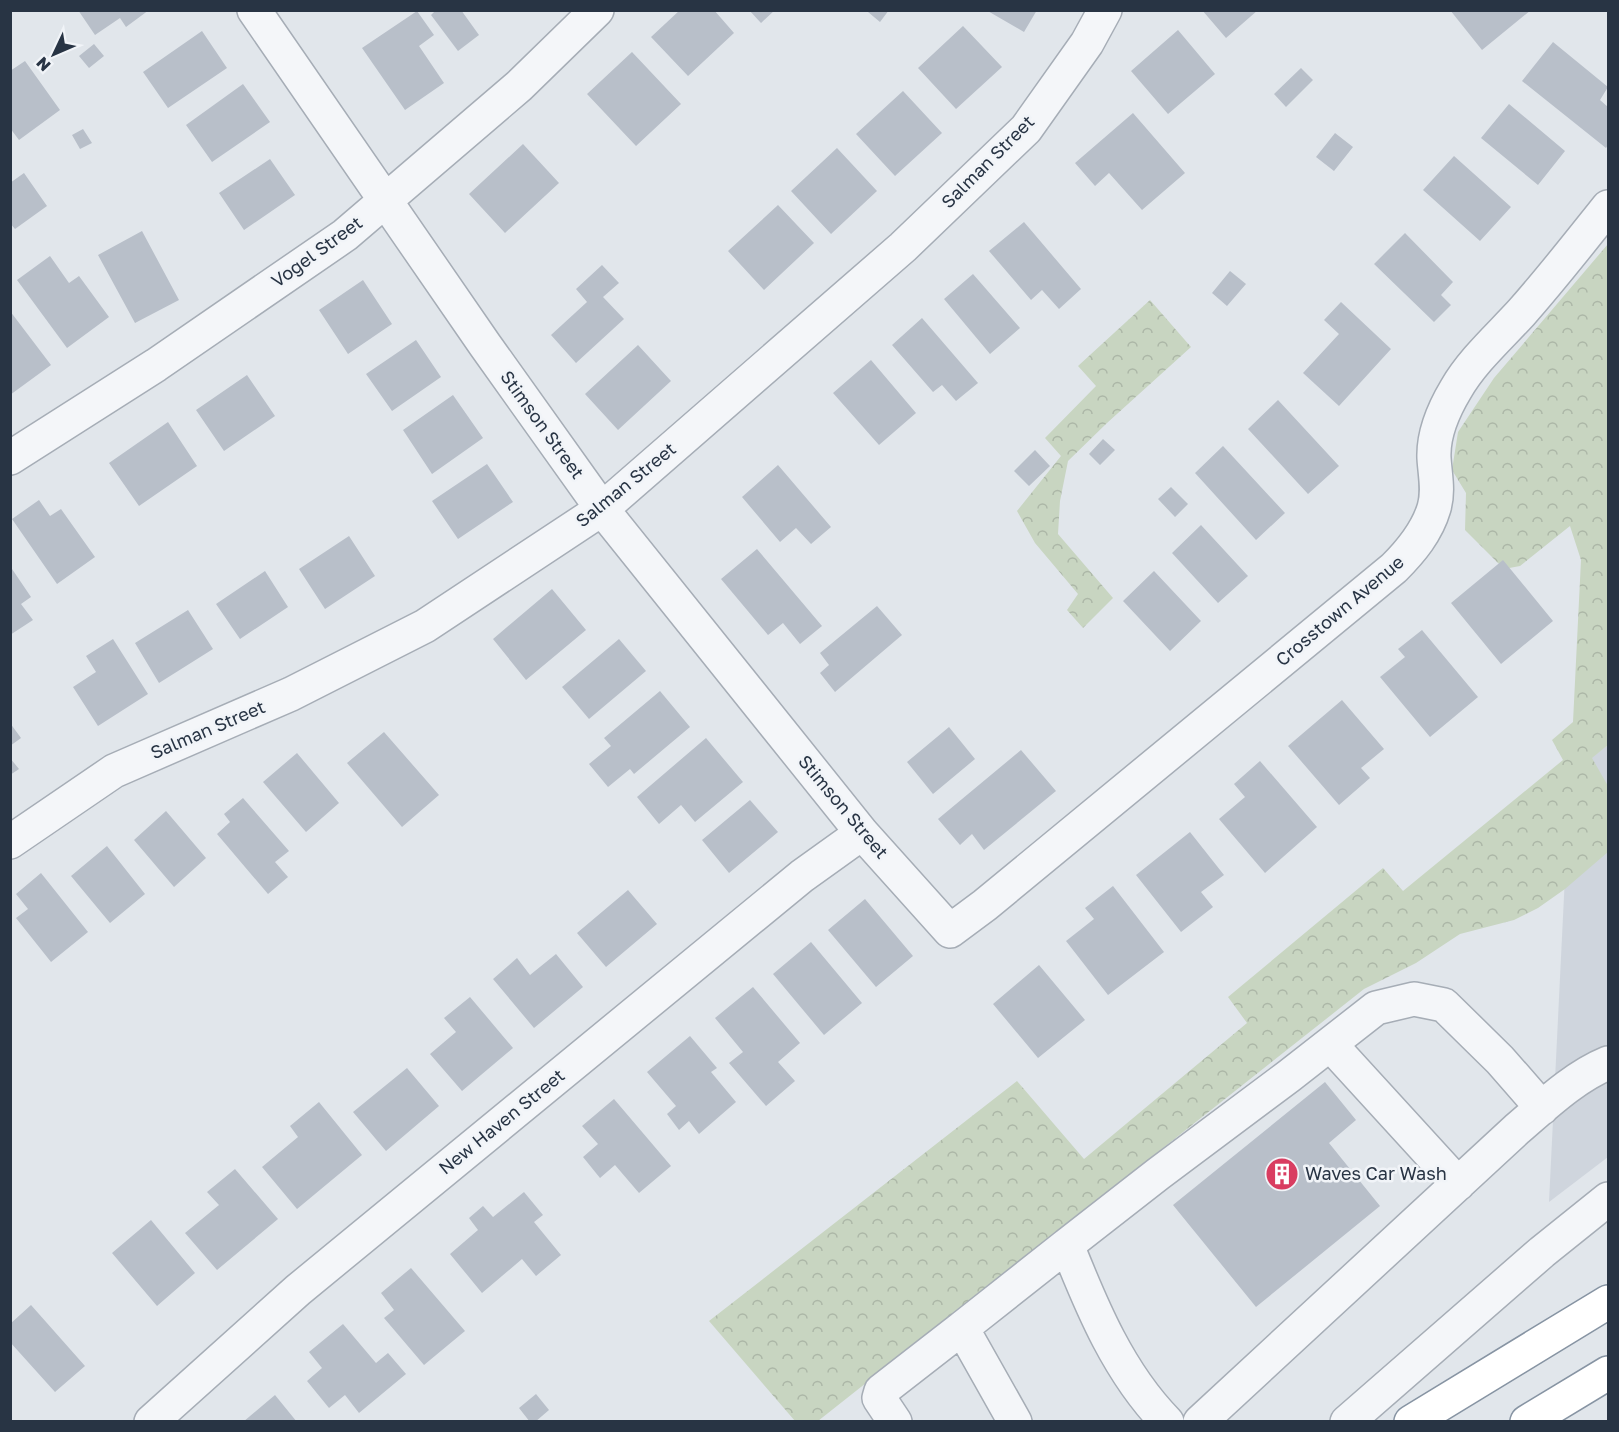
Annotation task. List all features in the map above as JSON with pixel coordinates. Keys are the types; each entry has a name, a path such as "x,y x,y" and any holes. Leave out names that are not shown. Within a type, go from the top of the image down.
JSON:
{"highway":[{"path":"1411,1422 1608,1302"},
{"path":"1527,1422 1608,1372"}],"street":[{"name":"Stimson Street","path":"254,10 485,345 602,509 862,833 950,931"},
{"name":"Vogel Street","path":"10,458 156,365 345,235 519,86 597,10"},
{"name":"Salman Street","path":"10,842 114,771 291,694 425,626 602,509 903,248 1026,129 1087,43 1105,10"},
{"name":"Crosstown Avenue","path":"950,931 985,905 1394,568 1411,551 1426,529 1434,507 1437,481 1434,458 1436,437 1456,389 1477,361 1535,297 1608,207"},
{"name":"New Haven Street","path":"151,1422 298,1290 802,876 862,833"},
{"path":"895,1422 879,1398 881,1391 1158,1174 1376,1008 1414,999 1444,1005 1500,1060 1542,1108"},
{"path":"1330,1044 1458,1184"},
{"path":"1200,1422 1542,1108 1594,1069 1608,1063"},
{"path":"1347,1422 1542,1252 1607,1200"},
{"path":"1067,1245 1092,1308 1119,1357 1141,1392 1167,1422"},
{"path":"962,1328 1015,1422"}],"shaded area":[{"path":"1608,745 1608,1157 1549,1202 1570,774"}],"green space":[{"path":"1608,244 1608,745 1592,758 1608,786 1608,852 1565,889 1538,908 1514,920 1460,934 1416,963 1364,989 818,1421 795,1421 709,1321 1017,1081 1084,1159 1247,1023 1228,997 1383,868 1403,891 1563,760 1552,740 1573,722 1581,560 1570,526 1520,566 1504,569 1465,530 1466,493 1452,470 1458,432 1494,378"},
{"path":"1150,300 1191,347 1068,461 1060,501 1058,534 1113,598 1083,628 1067,610 1078,594 1035,543 1017,511 1061,456 1045,438 1096,386 1078,366"}],"building":[{"path":"78,10 149,10 126,27 120,18 95,35"},
{"path":"436,10 461,10 479,35 458,51 431,15"},
{"path":"680,10 714,10 734,33 688,76 651,37"},
{"path":"749,10 775,10 761,23"},
{"path":"869,10 889,10 880,22 868,12"},
{"path":"986,10 1037,10 1024,32"},
{"path":"1202,10 1258,10 1226,38"},
{"path":"1450,10 1531,10 1482,50"},
{"path":"417,11 434,35 419,46 444,83 405,110 362,48"},
{"path":"963,26 1002,67 956,109 918,68"},
{"path":"1178,30 1215,74 1168,114 1131,71"},
{"path":"202,31 227,68 168,108 143,72"},
{"path":"1553,42 1608,87 1600,100 1608,107 1608,145 1606,148 1522,81"},
{"path":"94,44 104,56 89,68 79,56"},
{"path":"632,52 681,104 636,146 587,94"},
{"path":"25,61 60,110 19,140 10,128 10,71"},
{"path":"1301,68 1313,80 1286,107 1274,94"},
{"path":"243,84 270,122 212,162 186,125"},
{"path":"903,91 942,133 895,176 856,134"},
{"path":"1509,104 1565,151 1538,185 1481,138"},
{"path":"1133,113 1185,173 1142,210 1109,173 1095,186 1075,163"},
{"path":"83,129 92,143 80,149 72,135"},
{"path":"1335,133 1353,147 1334,171 1316,157"},
{"path":"523,144 559,183 505,233 469,194"},
{"path":"837,148 877,191 831,234 791,191"},
{"path":"1454,156 1511,207 1480,241 1423,190"},
{"path":"270,159 295,195 244,230 219,193"},
{"path":"24,173 47,206 15,229 10,223 10,183"},
{"path":"778,205 814,243 764,290 728,251"},
{"path":"1024,222 1081,289 1059,309 1042,290 1031,300 989,251"},
{"path":"142,231 179,300 135,323 98,255"},
{"path":"1405,233 1453,282 1441,295 1451,305 1434,322 1374,264"},
{"path":"50,256 69,283 79,276 109,317 67,348 17,280"},
{"path":"602,265 619,283 603,297 624,319 576,363 551,335 587,302 576,289"},
{"path":"1230,271 1246,284 1227,306 1212,293"},
{"path":"973,274 1020,328 990,354 944,299"},
{"path":"363,280 392,324 348,354 319,310"},
{"path":"1341,302 1391,349 1339,406 1303,373 1339,334 1324,320"},
{"path":"10,311 51,365 10,395"},
{"path":"922,318 978,383 956,401 942,385 933,392 892,345"},
{"path":"416,340 441,377 392,411 366,374"},
{"path":"638,345 671,381 618,430 585,394"},
{"path":"871,360 916,413 879,445 833,393"},
{"path":"247,375 275,416 224,451 196,410"},
{"path":"453,395 483,438 432,474 403,430"},
{"path":"1278,400 1339,466 1308,494 1248,429"},
{"path":"168,422 197,466 139,506 109,463"},
{"path":"1103,439 1115,450 1100,465 1089,454"},
{"path":"1223,446 1285,513 1256,540 1195,473"},
{"path":"1035,450 1050,466 1029,486 1014,471"},
{"path":"487,464 513,502 458,539 432,501"},
{"path":"778,465 831,527 811,544 796,528 780,542 742,497"},
{"path":"1171,487 1188,504 1175,517 1158,499"},
{"path":"39,500 50,516 61,509 95,557 57,584 12,519"},
{"path":"1201,525 1248,576 1218,603 1172,553"},
{"path":"349,536 375,576 325,609 299,569"},
{"path":"757,549 822,626 800,644 783,623 768,635 721,579"},
{"path":"1503,560 1553,621 1501,664 1451,603"},
{"path":"10,566 31,597 21,604 33,620 10,635"},
{"path":"265,571 288,607 240,639 216,604"},
{"path":"1154,571 1201,621 1170,651 1123,601"},
{"path":"552,589 586,630 526,680 493,639"},
{"path":"877,606 902,635 835,692 820,673 829,665 820,653"},
{"path":"188,610 213,649 159,683 135,643"},
{"path":"1422,630 1478,697 1430,737 1380,677 1405,657 1398,649"},
{"path":"113,639 148,694 98,726 73,687 96,672 86,656"},
{"path":"619,639 646,671 589,719 562,687"},
{"path":"660,691 690,727 634,774 630,769 608,787 589,764 611,746 604,738"},
{"path":"1342,700 1384,749 1361,768 1370,778 1339,805 1288,746"},
{"path":"10,723 21,738 10,746"},
{"path":"949,727 975,759 933,794 907,762"},
{"path":"384,732 439,795 402,827 347,763"},
{"path":"706,738 743,782 695,822 681,805 659,824 637,797"},
{"path":"1021,750 1056,791 984,850 972,834 960,845 938,819"},
{"path":"297,753 339,803 306,832 263,782"},
{"path":"10,758 19,769 10,775"},
{"path":"1260,761 1317,827 1265,873 1219,819 1245,797 1234,784"},
{"path":"243,798 289,851 275,862 288,877 268,894 217,834 230,822 224,814"},
{"path":"750,800 778,832 729,873 702,840"},
{"path":"166,811 206,858 174,887 134,840"},
{"path":"1190,832 1224,875 1201,892 1213,907 1181,932 1136,875"},
{"path":"107,846 145,894 110,923 71,876"},
{"path":"41,873 88,932 51,962 16,918 28,909 16,894"},
{"path":"1113,886 1164,952 1108,995 1066,941 1094,919 1085,908"},
{"path":"628,890 657,924 606,967 577,933"},
{"path":"865,899 913,956 876,987 828,930"},
{"path":"811,942 862,1003 824,1035 773,974"},
{"path":"556,954 583,987 534,1028 493,979 517,958 530,975"},
{"path":"1039,965 1085,1020 1038,1058 993,1004"},
{"path":"753,987 800,1043 778,1062 795,1081 766,1106 729,1063 743,1052 715,1018"},
{"path":"470,997 513,1048 462,1091 430,1054 456,1032 444,1018"},
{"path":"690,1036 717,1068 711,1072 736,1102 699,1134 689,1121 679,1130 667,1114 676,1106 647,1072"},
{"path":"407,1068 439,1106 386,1151 353,1112"},
{"name":"Waves Car Wash","path":"1325,1082 1356,1120 1329,1143 1380,1206 1256,1307 1173,1205"},
{"path":"614,1099 671,1166 639,1193 615,1165 600,1178 583,1157 598,1144 582,1126"},
{"path":"319,1102 362,1155 297,1209 262,1167 298,1137 290,1126"},
{"path":"235,1169 278,1219 217,1270 185,1233 219,1205 207,1192"},
{"path":"524,1192 543,1215 534,1222 561,1255 536,1276 522,1259 482,1293 450,1254 478,1230 469,1218 483,1206 493,1217"},
{"path":"151,1220 195,1273 157,1306 112,1253"},
{"path":"411,1268 465,1331 424,1365 384,1318 394,1310 381,1293"},
{"path":"31,1305 85,1366 55,1392 10,1342 10,1324"},
{"path":"343,1324 376,1363 388,1353 406,1374 359,1413 345,1395 329,1408 307,1381 322,1368 309,1352"},
{"path":"536,1394 549,1410 535,1422 530,1422 519,1408"},
{"path":"275,1395 297,1422 243,1422"}],"place":[{"name":"Waves Car Wash","path":"1282,1174"}]}
